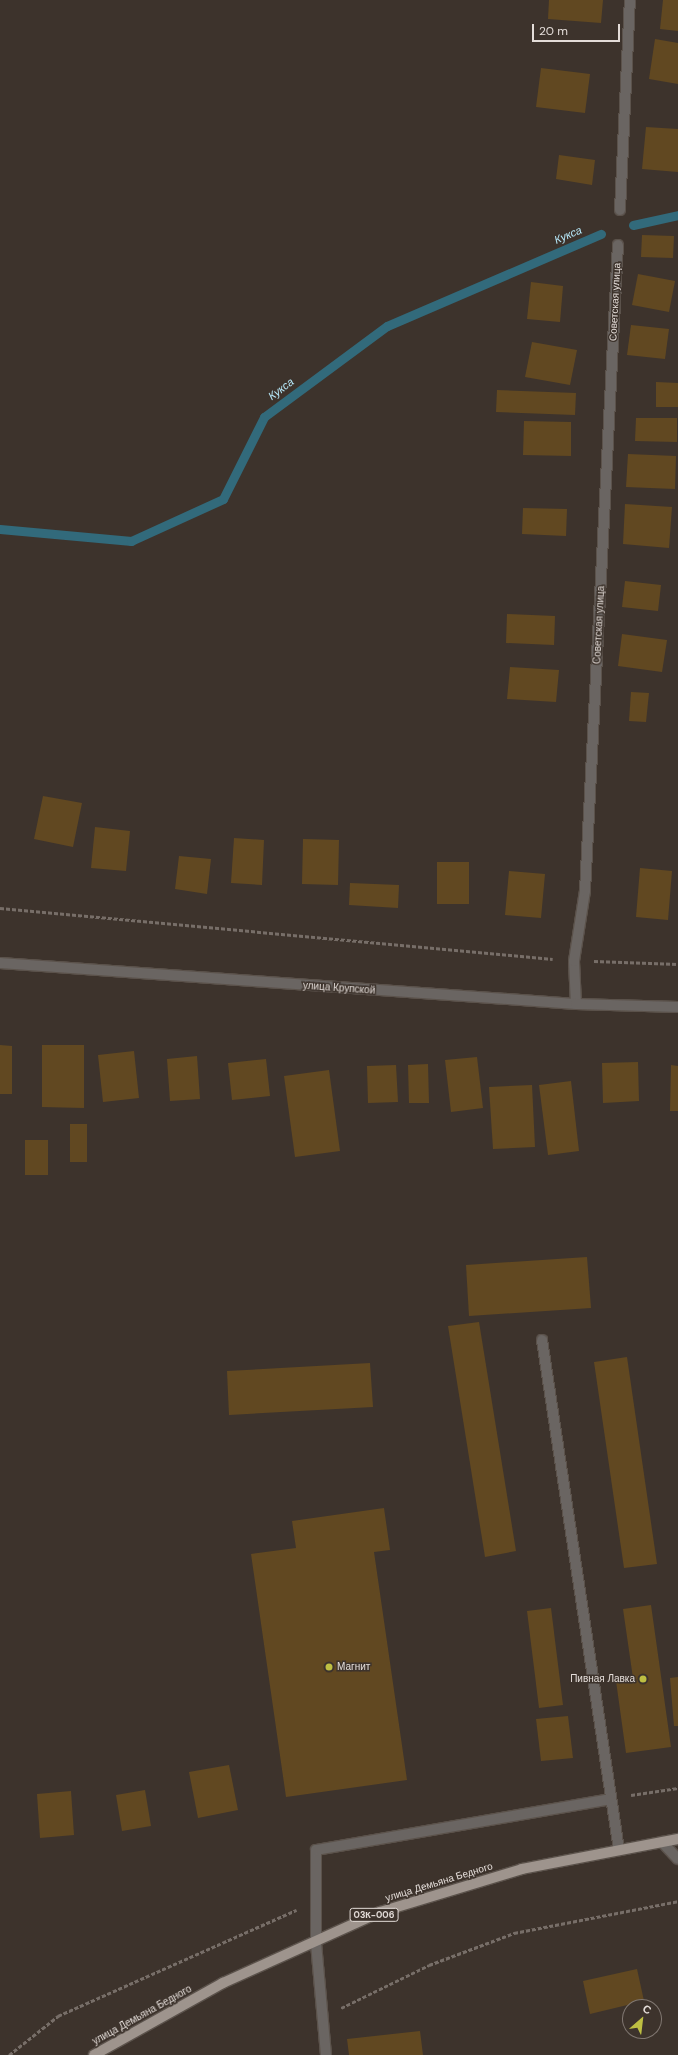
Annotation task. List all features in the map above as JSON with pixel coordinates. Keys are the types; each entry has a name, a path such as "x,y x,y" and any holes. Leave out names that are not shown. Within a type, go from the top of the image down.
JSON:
{"main road":[{"name":"улица Демьяна Бедного","path":"94,2055 223,1983 380,1912 522,1869 678,1839"}],"street":[{"path":"620,210 630,0"},
{"name":"Советская улица","path":"576,1004 574,961 586,891 618,245"},
{"name":"улица Крупской","path":"0,964 576,1004 678,1007"},
{"path":"542,1340 619,1850"},
{"path":"326,2055 316,1942 316,1850 611,1799"},
{"path":"662,1842 678,1858"}],"path":[{"path":"0,908 574,961 678,964"},
{"path":"611,1799 678,1788"},
{"path":"9,2055 58,2016 316,1901"},
{"path":"323,2017 429,1965 514,1933 678,1901"}],"building":[{"path":"549,0 603,0 601,23 548,19"},
{"path":"663,0 678,0 678,31 660,29"},
{"path":"655,39 678,43 678,84 649,79"},
{"path":"541,68 590,74 585,113 536,107"},
{"path":"646,127 678,129 678,172 642,169"},
{"path":"559,155 595,160 592,185 556,179"},
{"path":"642,235 674,236 673,258 641,257"},
{"path":"638,274 675,281 669,312 632,305"},
{"path":"531,282 563,286 560,322 527,319"},
{"path":"631,325 669,329 665,359 627,355"},
{"path":"532,342 577,350 570,385 525,377"},
{"path":"656,382 678,383 678,407 656,407"},
{"path":"497,390 576,393 575,415 496,412"},
{"path":"636,418 677,418 677,442 635,441"},
{"path":"524,421 571,422 571,456 523,455"},
{"path":"628,454 676,456 675,489 626,487"},
{"path":"625,504 672,507 669,548 623,544"},
{"path":"523,508 567,509 566,536 522,534"},
{"path":"625,581 661,585 658,611 622,607"},
{"path":"507,614 555,616 554,645 506,643"},
{"path":"622,634 667,640 662,672 618,666"},
{"path":"510,667 559,670 556,702 507,699"},
{"path":"631,692 649,693 646,722 629,721"},
{"path":"43,796 82,803 73,847 34,839"},
{"path":"95,827 130,831 126,871 91,868"},
{"path":"234,838 264,840 262,885 231,883"},
{"path":"303,839 339,840 338,885 302,884"},
{"path":"179,856 211,859 207,894 175,889"},
{"path":"437,862 469,862 469,904 437,904"},
{"path":"640,868 672,871 668,920 636,917"},
{"path":"509,871 545,874 541,918 505,915"},
{"path":"350,883 399,885 398,908 349,905"},
{"path":"0,1045 12,1046 12,1094 0,1094"},
{"path":"42,1045 84,1045 84,1108 42,1107"},
{"path":"134,1051 139,1098 103,1102 98,1055"},
{"path":"197,1056 200,1099 170,1101 167,1059"},
{"path":"477,1057 483,1108 451,1112 445,1060"},
{"path":"266,1059 270,1096 232,1100 228,1063"},
{"path":"638,1062 639,1101 603,1103 602,1063"},
{"path":"428,1064 429,1103 409,1103 408,1065"},
{"path":"396,1065 398,1102 368,1103 367,1066"},
{"path":"671,1065 678,1066 678,1111 670,1111"},
{"path":"329,1070 340,1151 295,1157 284,1076"},
{"path":"571,1081 579,1151 548,1155 539,1085"},
{"path":"532,1085 535,1147 493,1149 489,1087"},
{"path":"70,1124 87,1124 87,1162 70,1162"},
{"path":"25,1140 48,1140 48,1175 25,1175"},
{"path":"587,1257 591,1308 469,1316 466,1265"},
{"path":"479,1322 516,1551 485,1557 448,1326"},
{"path":"627,1357 657,1564 624,1568 594,1362"},
{"path":"370,1363 373,1407 229,1415 227,1371"},
{"name":"Магнит","path":"384,1508 390,1550 374,1552 407,1780 286,1797 251,1554 296,1548 292,1521"},
{"name":"Пивная Лавка","path":"651,1605 671,1747 626,1753 616,1681 633,1678 623,1609"},
{"path":"551,1608 563,1705 539,1708 527,1611"},
{"path":"678,1677 678,1726 674,1726 670,1678"},
{"path":"568,1716 573,1758 541,1761 536,1719"},
{"path":"229,1765 238,1810 198,1818 189,1772"},
{"path":"145,1790 151,1826 122,1831 116,1795"},
{"path":"71,1791 74,1835 40,1838 37,1794"},
{"path":"637,1969 644,1999 622,1999 622,2006 590,2014 583,1981"},
{"path":"420,2031 423,2055 349,2055 347,2039"}],"waterway":[{"name":"Кукса","path":"633,225 678,215"},
{"name":"Кукса","path":"0,529 131,541 223,499 264,417 387,326 601,234"}],"place":[{"name":"Магнит","path":"329,1667"},
{"name":"Пивная Лавка","path":"643,1679"}]}
